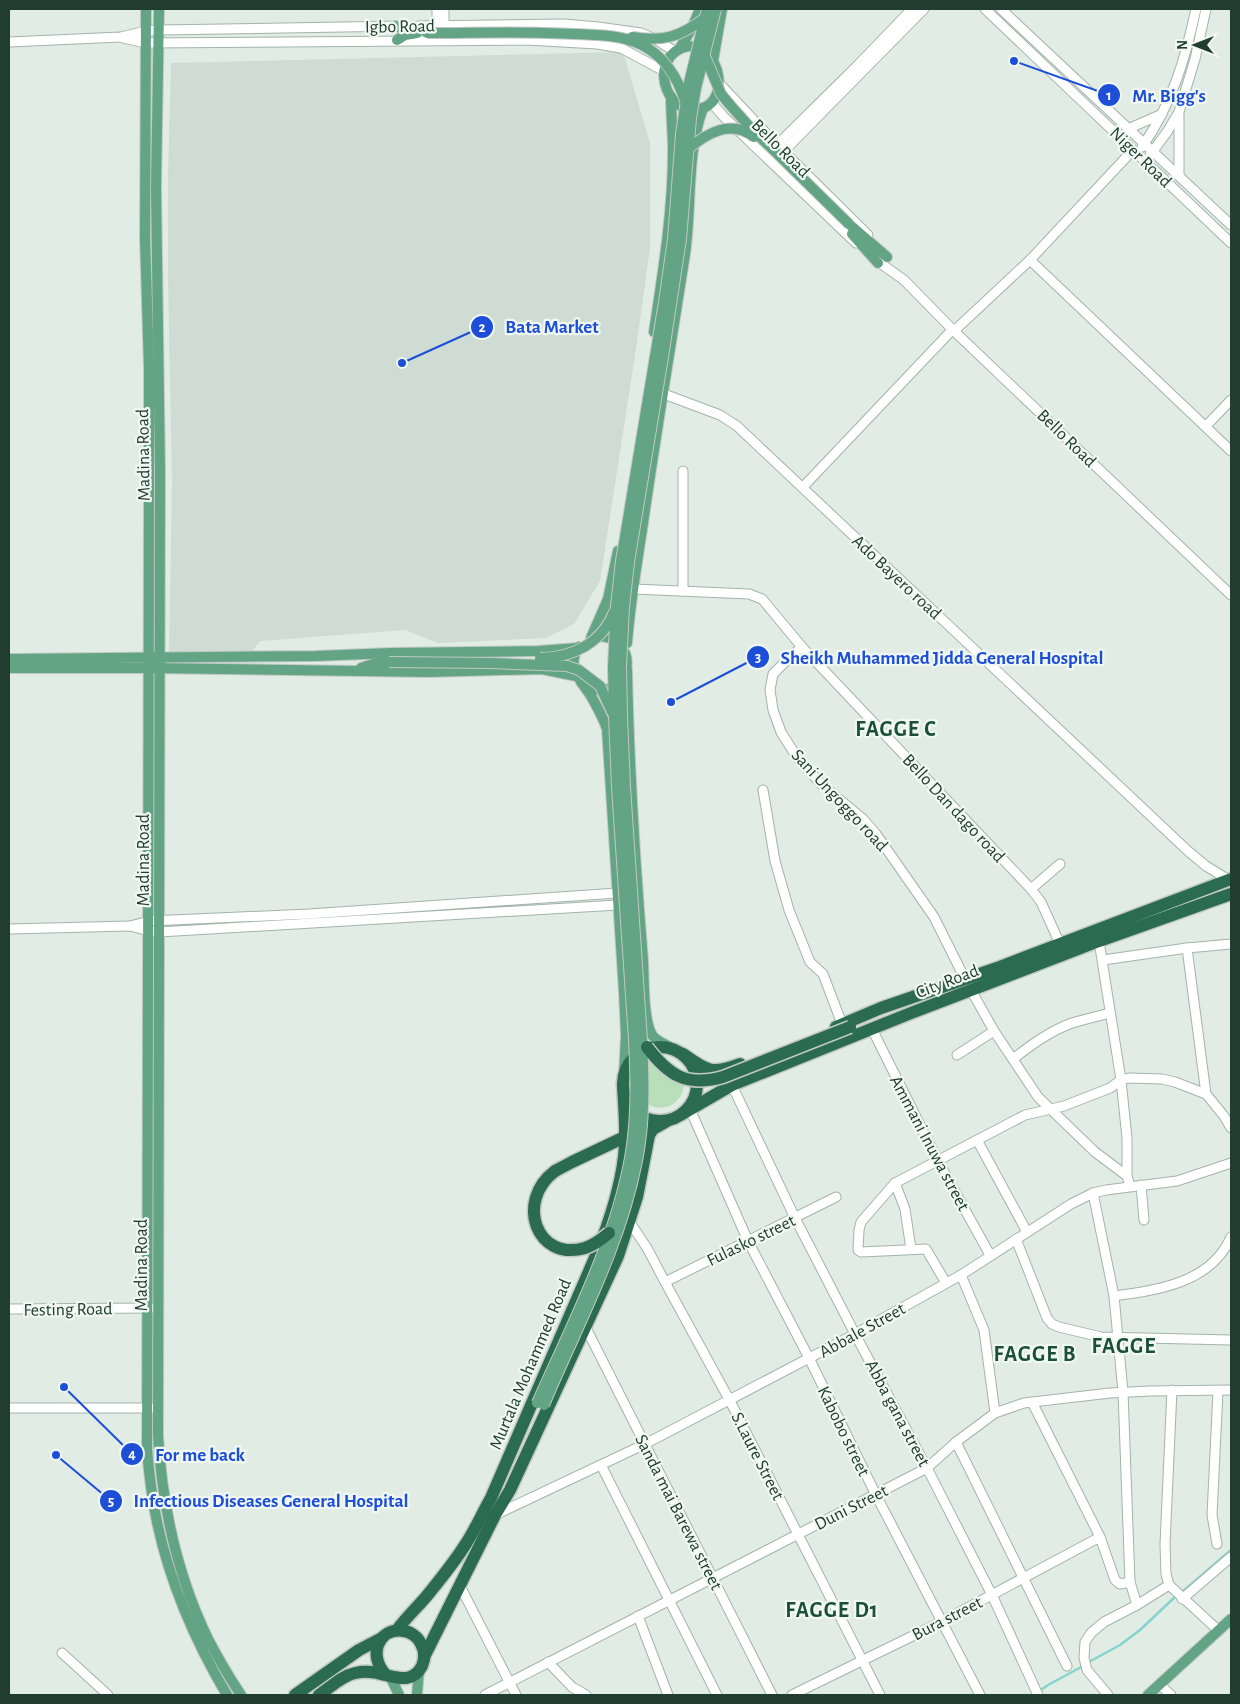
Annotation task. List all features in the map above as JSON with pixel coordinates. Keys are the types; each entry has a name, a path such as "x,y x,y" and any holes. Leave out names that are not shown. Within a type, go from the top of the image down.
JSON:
{"highway":[{"name":"City Road","path":"686,1112 732,1085 872,1029 1060,944 1230,880"},
{"name":"City Road","path":"846,1026 857,1024 864,1017 881,1008 968,985 1230,895"},
{"path":"645,1044 665,1069 679,1077 698,1081 712,1080 724,1077 846,1026"},
{"path":"662,1121 646,1118 637,1113 629,1105 625,1095 624,1079 630,1061 642,1051 656,1046 677,1051 708,1070 725,1070 846,1026"},
{"path":"609,1234 587,1247 578,1249 563,1249 551,1244 536,1225 533,1209 539,1189 548,1177 572,1162 625,1137 686,1112 693,1101 698,1084 691,1062 677,1051"},
{"name":"Murtala Mohammed Road","path":"397,1630 408,1615 428,1595 468,1542 491,1498 604,1236 618,1188 624,1158 624,1079"},
{"name":"Murtala Mohammed Road","path":"424,1656 495,1515 510,1490 586,1328 618,1256 637,1197 649,1135 662,1121"},
{"path":"294,1695 359,1650 382,1638 389,1632 397,1630 414,1634 424,1648 424,1656 419,1670 406,1678 399,1679 370,1672 353,1674 345,1677 319,1695"},
{"path":"382,1638 378,1644 376,1661 380,1669 389,1676"}],"main road":[{"name":"Madina Road","path":"146,9 145,269 149,398 148,663 154,926"},
{"name":"Madina Road","path":"159,9 160,42 156,173 160,470 159,663 154,926 152,1408 147,1450 156,1520 161,1542 186,1617 210,1667 227,1695"},
{"path":"518,1437 540,1404 610,1256 638,1159 642,1124 645,1044 625,787 621,667 623,616 629,562 680,248 691,118 704,54 716,9"},
{"path":"713,61 722,9"},
{"path":"396,26 403,28 579,30 611,32 644,39 661,39 682,33 704,12"},
{"path":"704,12 688,37 665,62 664,71 666,88 671,97 683,108 691,110 707,105"},
{"path":"532,1441 540,1404 609,1234 623,1189 630,1158 636,1081 614,717 613,667 616,606 621,561 669,266 686,104 704,12"},
{"path":"397,40 405,35 434,28 614,36 642,44 663,60 678,82 686,104"},
{"path":"677,50 695,47 708,54 717,71 719,88 698,122 695,138 688,235 651,466 633,588 626,652 639,918 647,1014 652,1035 657,1040 677,1051"},
{"path":"704,54 721,94 731,106 848,226"},
{"path":"591,638 604,611 613,580 663,274 673,150 671,97"},
{"path":"688,149 710,132 725,129 743,131 752,135 883,260"},
{"path":"355,671 389,660 549,658 568,654 594,640 611,619 616,606"},
{"path":"624,1079 626,1035 607,729 602,715 579,679 574,660 578,648 584,642 599,636 614,640 626,652"},
{"path":"159,663 354,654 538,651 578,648"},
{"path":"354,654 389,660 567,666 579,670 600,686 614,717"},
{"path":"9,659 355,671 460,672 542,669 579,679 589,688 599,690 609,689 618,684 624,676 627,666"},
{"path":"9,668 148,663"},
{"name":"Madina Road","path":"152,1408 163,1487 175,1550 190,1596 208,1639 241,1695"},
{"path":"1163,1691 1231,1619"},
{"path":"1148,1695 1163,1691 1231,1627"},
{"path":"417,1695 419,1670"},
{"path":"389,1676 399,1695"}],"street":[{"path":"434,28 437,9"},
{"path":"434,28 444,9"},
{"path":"781,148 912,9"},
{"path":"781,148 924,9"},
{"name":"Niger Road","path":"985,9 1231,243"},
{"name":"Niger Road","path":"1001,9 1130,128 1231,225"},
{"path":"802,487 954,330 1030,260 1144,143 1162,114 1177,82 1196,9"},
{"path":"1145,161 1168,132 1179,112 1195,59 1206,9"},
{"name":"Igbo Road","path":"434,28 564,24 598,27 641,33 677,50"},
{"name":"Igbo Road","path":"9,42 121,37 160,30 396,26"},
{"name":"Igbo Road","path":"121,37 146,42 527,40 597,44 621,48 664,71"},
{"name":"Bello Road","path":"719,83 868,235 883,260"},
{"name":"Bello Road","path":"707,105 731,124 883,260 1231,595"},
{"path":"1179,112 1179,175"},
{"path":"1130,128 1162,114"},
{"path":"1030,260 1231,451"},
{"path":"145,269 157,268"},
{"name":"Ado Bayero road","path":"664,394 720,414 737,426 1188,851 1206,866 1230,880"},
{"path":"1206,426 1231,400"},
{"path":"683,471 683,591"},
{"name":"Bello Dan dago road","path":"633,588 755,595 762,599 802,647 1031,889 1041,902 1060,944"},
{"name":"Sani Ungoggo road","path":"802,647 773,674 770,690 773,710 782,732 796,756 822,785 863,819 876,834 934,917 968,985 994,1030 1038,1097 1095,1152 1127,1176"},
{"path":"763,790 775,861 789,910 810,962 812,966 823,974 846,1026"},
{"path":"1031,889 1060,864"},
{"path":"154,926 617,893"},
{"path":"9,928 154,926 618,905"},
{"path":"1099,941 1121,1080 1127,1138 1127,1176 1130,1186"},
{"path":"1103,960 1231,944"},
{"path":"1187,948 1206,1094"},
{"path":"1013,1060 1035,1042 1063,1027 1110,1013"},
{"name":"Ammani Inuwa street","path":"872,1029 938,1160 990,1255"},
{"path":"957,1055 994,1030"},
{"name":"Abba gana street","path":"725,1070 795,1218 855,1334 928,1468 992,1595 1036,1692"},
{"path":"946,1283 928,1251 923,1248 861,1252 857,1247 858,1230 861,1222 895,1184 938,1160 1025,1115 1064,1106 1110,1088 1121,1080 1129,1078 1162,1079 1206,1094 1231,1128"},
{"name":"Kabobo street","path":"686,1112 748,1241 809,1358 876,1495 980,1695"},
{"path":"977,1140 1027,1232"},
{"name":"Abbale Street","path":"495,1515 645,1444 855,1334 961,1275 1071,1204 1093,1193 1130,1186 1177,1181 1231,1163"},
{"path":"895,1184 905,1209 911,1249"},
{"path":"1141,1185 1144,1220"},
{"path":"1093,1193 1114,1296 1123,1392 1130,1582 1137,1605"},
{"name":"Fulasko street","path":"665,1282 836,1197"},
{"name":"S.Laure Street","path":"629,1221 647,1248 730,1401 880,1695"},
{"path":"1114,1296 1177,1284 1198,1274 1215,1262 1228,1245 1231,1237"},
{"path":"1016,1239 1047,1318 1052,1324 1101,1337 1231,1340"},
{"path":"961,1275 984,1330 995,1413"},
{"name":"Festing Road","path":"9,1309 153,1308"},
{"name":"Sanda mai Barewa street","path":"586,1328 772,1695"},
{"path":"1172,1390 1165,1544 1166,1574 1169,1584 1182,1599 1219,1631"},
{"name":"Duni Street","path":"485,1695 928,1468 956,1442 995,1413 1024,1403 1123,1392 1231,1390"},
{"path":"1217,1544 1212,1515 1218,1391"},
{"path":"1032,1402 1100,1537 1115,1580 1120,1584 1130,1582"},
{"path":"9,1408 152,1408"},
{"path":"956,1442 1067,1666"},
{"path":"601,1464 717,1695"},
{"name":"Bura street","path":"792,1695 941,1622 1100,1537"},
{"path":"1182,1599 1231,1557"},
{"path":"460,1584 516,1695"},
{"path":"1108,1695 1087,1670 1084,1658 1085,1642 1104,1622 1137,1605 1169,1584"},
{"path":"638,1616 668,1695"},
{"path":"62,1652 108,1695"},
{"path":"548,1662 572,1688 586,1695"}],"shaded area":[{"path":"623,52 650,143 650,248 600,581 574,624 546,638 438,643 405,630 260,641 252,652 169,653 172,482 168,175 171,63"}],"green space":[{"path":"661,1058 675,1065 682,1074 684,1084 681,1094 675,1102 666,1107 654,1107 641,1100 643,1064"}],"waterway":[{"path":"1181,1593 1231,1550"},
{"path":"1087,1663 1120,1645 1140,1630 1176,1596"},
{"path":"1038,1692 1083,1666"}],"place":[{"name":"Mr. Bigg's","path":"1014,61"},
{"name":"Bata Market","path":"402,363"},
{"name":"Sheikh Muhammed Jidda General Hospital","path":"671,702"},
{"name":"For me back","path":"64,1387"},
{"name":"Infectious Diseases General Hospital","path":"56,1455"}],"district":[{"name":"FAGGE C","path":"896,728"},
{"name":"FAGGE","path":"1124,1345"},
{"name":"FAGGE B","path":"1035,1353"},
{"name":"FAGGE D1","path":"832,1609"}]}
